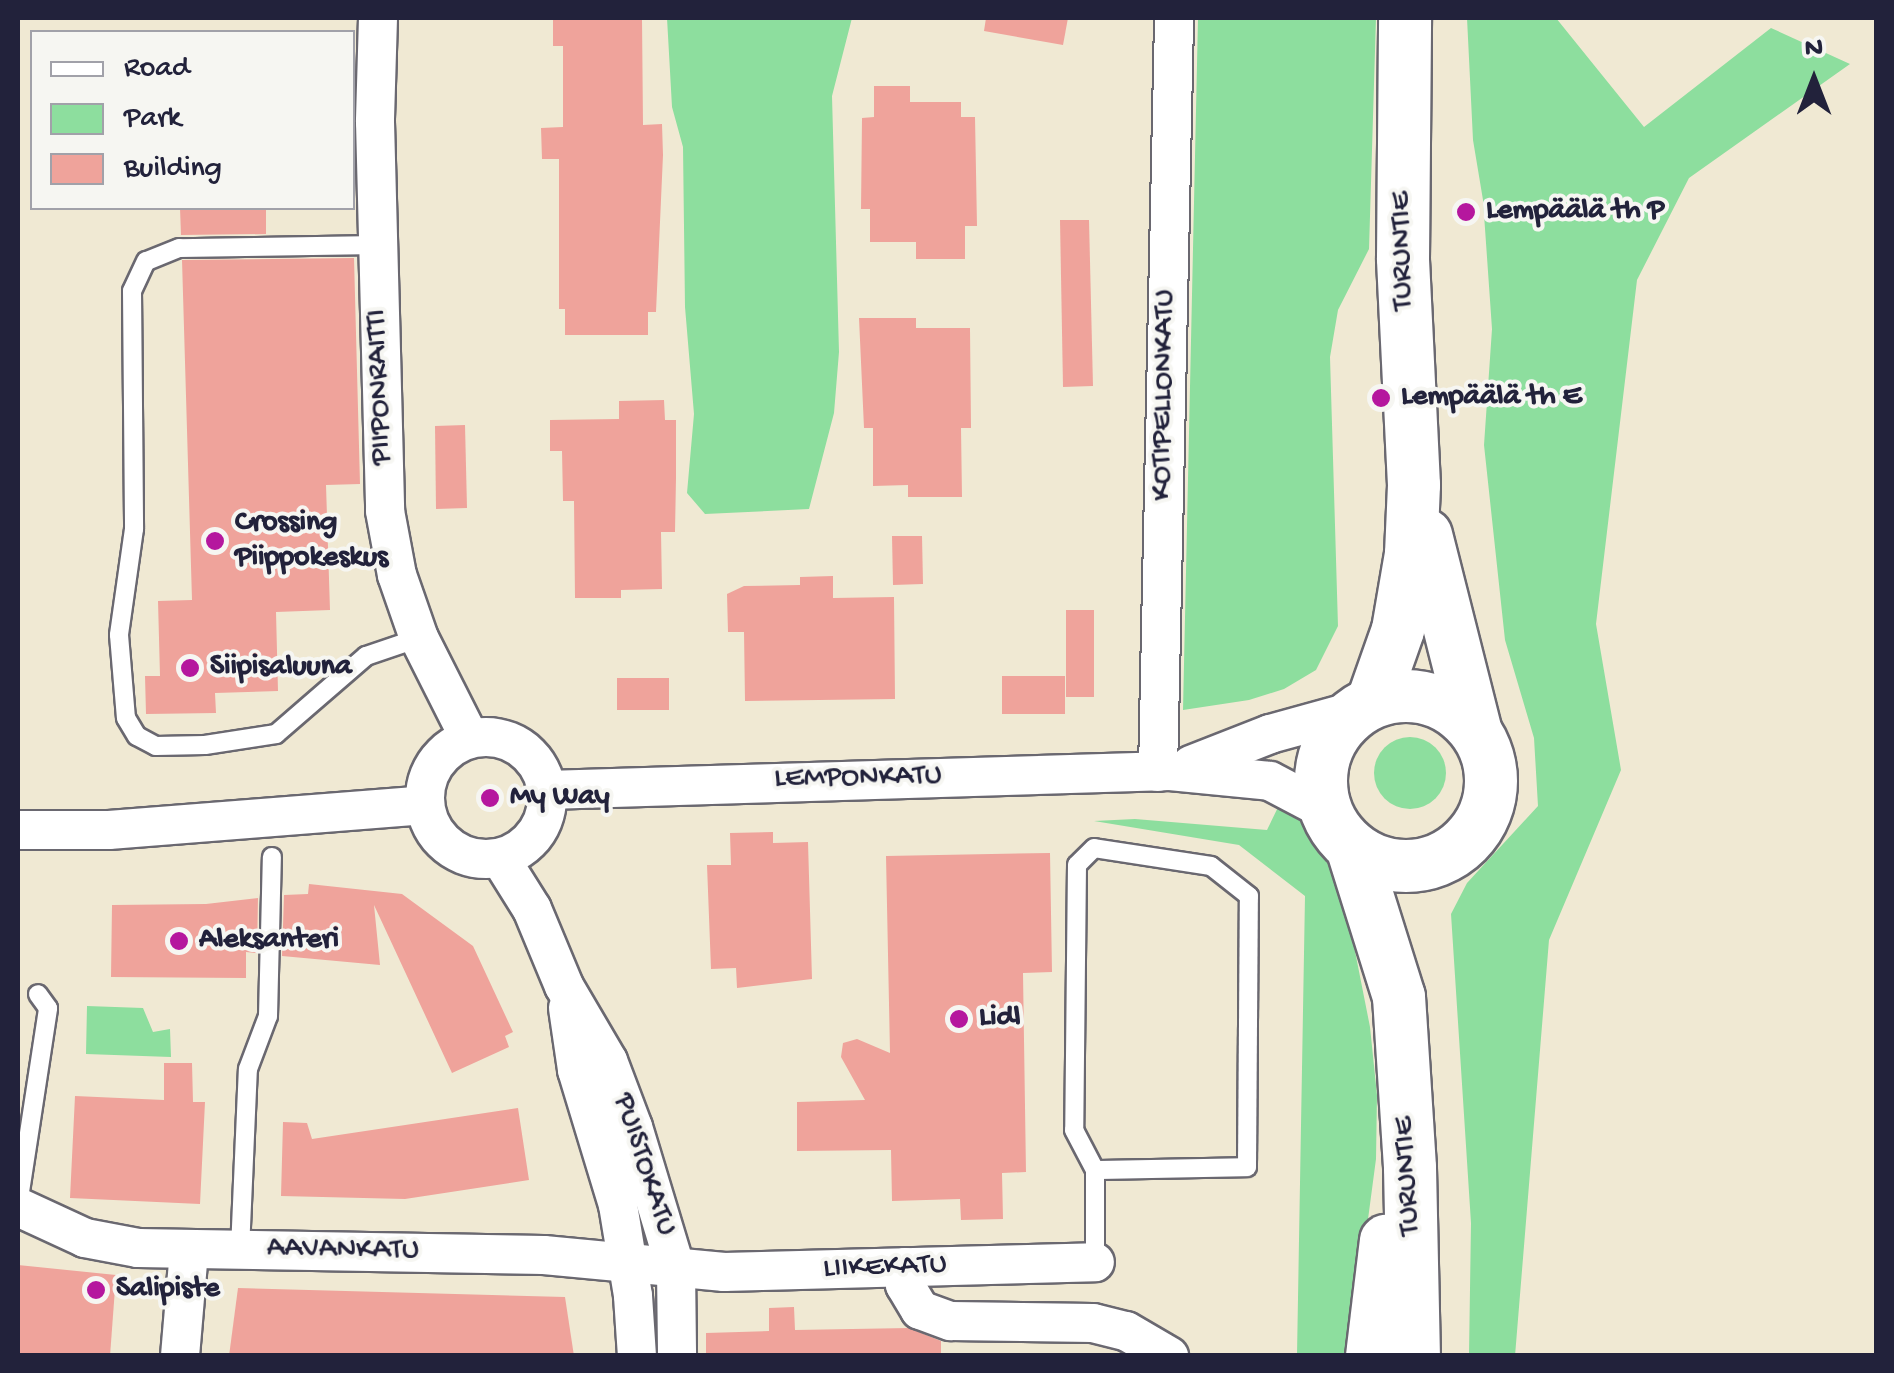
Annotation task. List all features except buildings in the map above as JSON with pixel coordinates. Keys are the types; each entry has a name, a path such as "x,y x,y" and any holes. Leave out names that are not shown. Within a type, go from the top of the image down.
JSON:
{"main road":[{"name":"TURUNTIE","path":"1365,706 1390,664 1407,591 1414,485 1403,258 1405,18"},
{"name":"TURUNTIE","path":"1414,485 1476,730"},
{"path":"1400,694 1428,697 1454,709 1476,730 1488,755 1492,783 1486,812 1472,836 1450,855 1430,862 1394,866 1338,828 1322,764 1332,738 1365,706 1400,694"},
{"name":"TURUNTIE","path":"1338,828 1399,997"},
{"name":"TURUNTIE","path":"1414,1356 1399,997 1410,889 1430,862"},
{"path":"1372,1356 1403,1060"}],"street":[{"name":"PIIPONRAITTI","path":"378,18 378,245 385,512 398,574 418,638 470,739"},
{"name":"KOTIPELLONKATU","path":"1164,772 1174,18"},
{"name":"LEMPONKATU","path":"1164,772 1208,761 1270,734 1365,706"},
{"path":"491,736 520,748 541,770 547,790 541,825 516,851 500,858 459,853 431,824 425,805 431,771 454,745 491,736"},
{"name":"LEMPONKATU","path":"547,790 1164,772 1270,781 1338,828"},
{"path":"18,830 110,830 425,805"},
{"name":"PUISTOKATU","path":"500,858 532,909 564,986 608,1061 656,1194 676,1269 677,1356"},
{"name":"PUISTOKATU","path":"564,986 578,1070 618,1205 628,1262 636,1356"},
{"name":"AAVANKATU","path":"18,1206 69,1232 119,1247 544,1255 676,1269"},
{"path":"180,1356 189,1250"},
{"name":"LIIKEKATU","path":"676,1269 724,1272 1095,1262"},
{"path":"905,1268 904,1286 920,1310 951,1321 1094,1324 1126,1331 1170,1356"}],"lane":[{"path":"378,245 179,248 146,261 132,291 134,530 119,635 126,718 137,736 156,746 205,745 276,734 366,656 418,638"},
{"path":"1095,1170 1247,1167 1250,896 1211,866 1094,848 1077,865 1074,1130 1095,1170 1095,1262"},
{"path":"240,1250 248,1068 268,1016 272,856"},
{"path":"18,1206 48,1008 38,994"}],"green space":[{"path":"667,18 852,18 832,96 839,352 834,413 809,509 705,514 687,493 694,414 685,307 683,147 672,107"},
{"path":"1198,18 1376,18 1369,249 1338,310 1330,357 1338,626 1316,670 1284,689 1249,700 1183,710"},
{"path":"1467,18 1556,18 1644,127 1771,28 1850,64 1689,178 1637,280 1596,624 1621,770 1549,940 1515,1356 1469,1355 1471,1223 1451,914 1467,883 1538,806 1534,738 1505,640 1484,445 1492,329 1483,200 1473,140"},
{"path":"1410,737 1436,747 1446,773 1436,799 1410,809 1384,799 1374,773 1384,747"},
{"path":"1283,797 1319,827 1336,855 1370,1027 1377,1095 1376,1159 1350,1355 1297,1355 1305,896 1239,845 1094,821 1135,819 1267,830"},
{"path":"87,1006 143,1008 153,1032 170,1029 171,1057 86,1054"}],"place":[{"name":"Lempäälä th P","path":"1466,212"},
{"name":"Lempäälä th E","path":"1381,398"},
{"name":"Crossing Piippokeskus","path":"215,541"},
{"name":"Siipisaluuna","path":"190,668"},
{"name":"My Way","path":"490,798"},
{"name":"Aleksanteri","path":"179,941"},
{"name":"Lidl","path":"959,1019"},
{"name":"Salipiste","path":"96,1290"}]}
